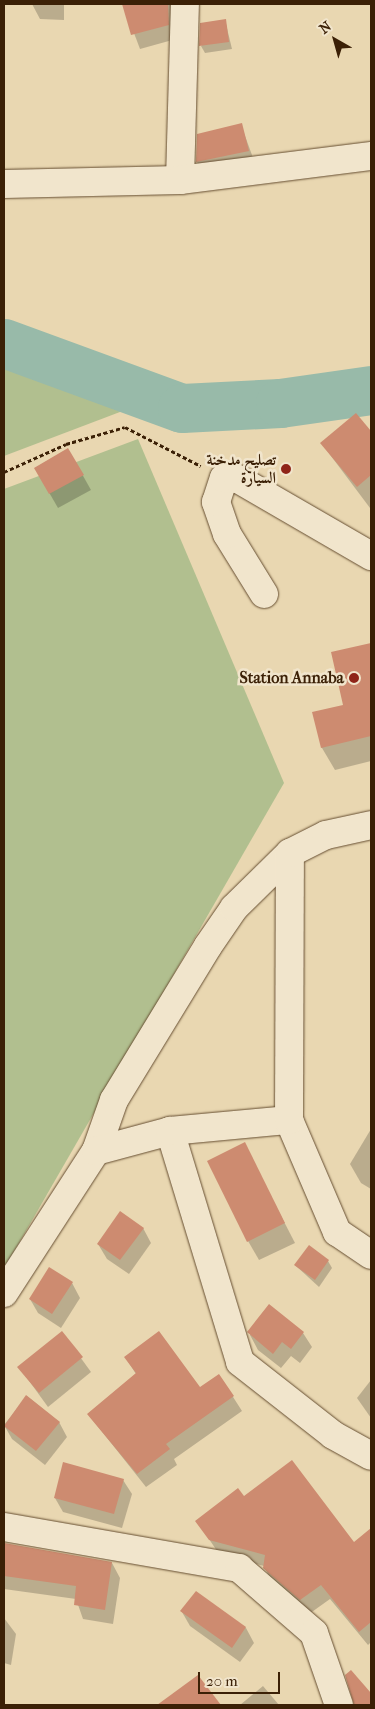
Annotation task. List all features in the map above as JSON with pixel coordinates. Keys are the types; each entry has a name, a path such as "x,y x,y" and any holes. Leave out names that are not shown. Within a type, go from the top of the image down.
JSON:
{"street":[{"path":"180,180 185,4"},
{"path":"4,184 180,180 371,156"},
{"path":"264,594 227,534 216,502 224,478 238,479 371,556"},
{"path":"4,1293 96,1152 114,1100 208,946 234,908 290,854 326,835 371,825"},
{"path":"290,854 289,1120 336,1232 371,1255"},
{"path":"96,1152 170,1131 289,1120"},
{"path":"170,1131 240,1362 333,1435 371,1456"},
{"path":"4,1527 239,1568 314,1632 339,1705"}],"path":[{"path":"4,472 66,444 125,427 224,478"}],"green space":[{"path":"4,354 141,404 4,456"},
{"path":"138,439 284,783 4,1269 4,489"}],"building":[{"path":"122,4 168,4 169,25 131,35"},
{"path":"226,19 229,42 199,46 200,23"},
{"path":"242,123 249,151 196,162 197,134"},
{"path":"356,413 371,431 371,475 357,487 320,443"},
{"path":"68,448 84,475 49,494 34,468"},
{"name":"Station Annaba","path":"371,643 371,736 321,748 312,712 343,705 331,652"},
{"path":"245,1142 285,1223 247,1242 207,1161"},
{"path":"120,1211 144,1228 120,1260 97,1244"},
{"path":"309,1245 329,1260 315,1280 294,1265"},
{"path":"49,1267 73,1282 52,1314 29,1299"},
{"path":"269,1304 304,1332 291,1349 282,1342 273,1354 247,1332"},
{"path":"62,1331 83,1357 39,1393 17,1367"},
{"path":"159,1331 200,1387 219,1374 234,1396 166,1444 170,1449 137,1474 87,1414 136,1373 124,1357"},
{"path":"26,1395 60,1422 36,1451 4,1426"},
{"path":"292,1460 354,1542 371,1528 371,1622 359,1632 321,1585 300,1600 263,1568 265,1555 209,1540 195,1521 238,1488 244,1496"},
{"path":"63,1462 124,1479 114,1514 54,1498"},
{"path":"4,1543 112,1562 105,1610 74,1605 76,1586 4,1576"},
{"path":"196,1591 246,1627 232,1648 180,1611"},
{"path":"351,1670 371,1693 371,1705 354,1705 345,1675"},
{"path":"198,1675 221,1705 157,1705"}],"waterway":[{"path":"4,343 182,408 280,403 371,390"}],"place":[{"name":"تصليح مدخنة السيارة","path":"286,469"},
{"name":"Station Annaba","path":"354,678"}]}
